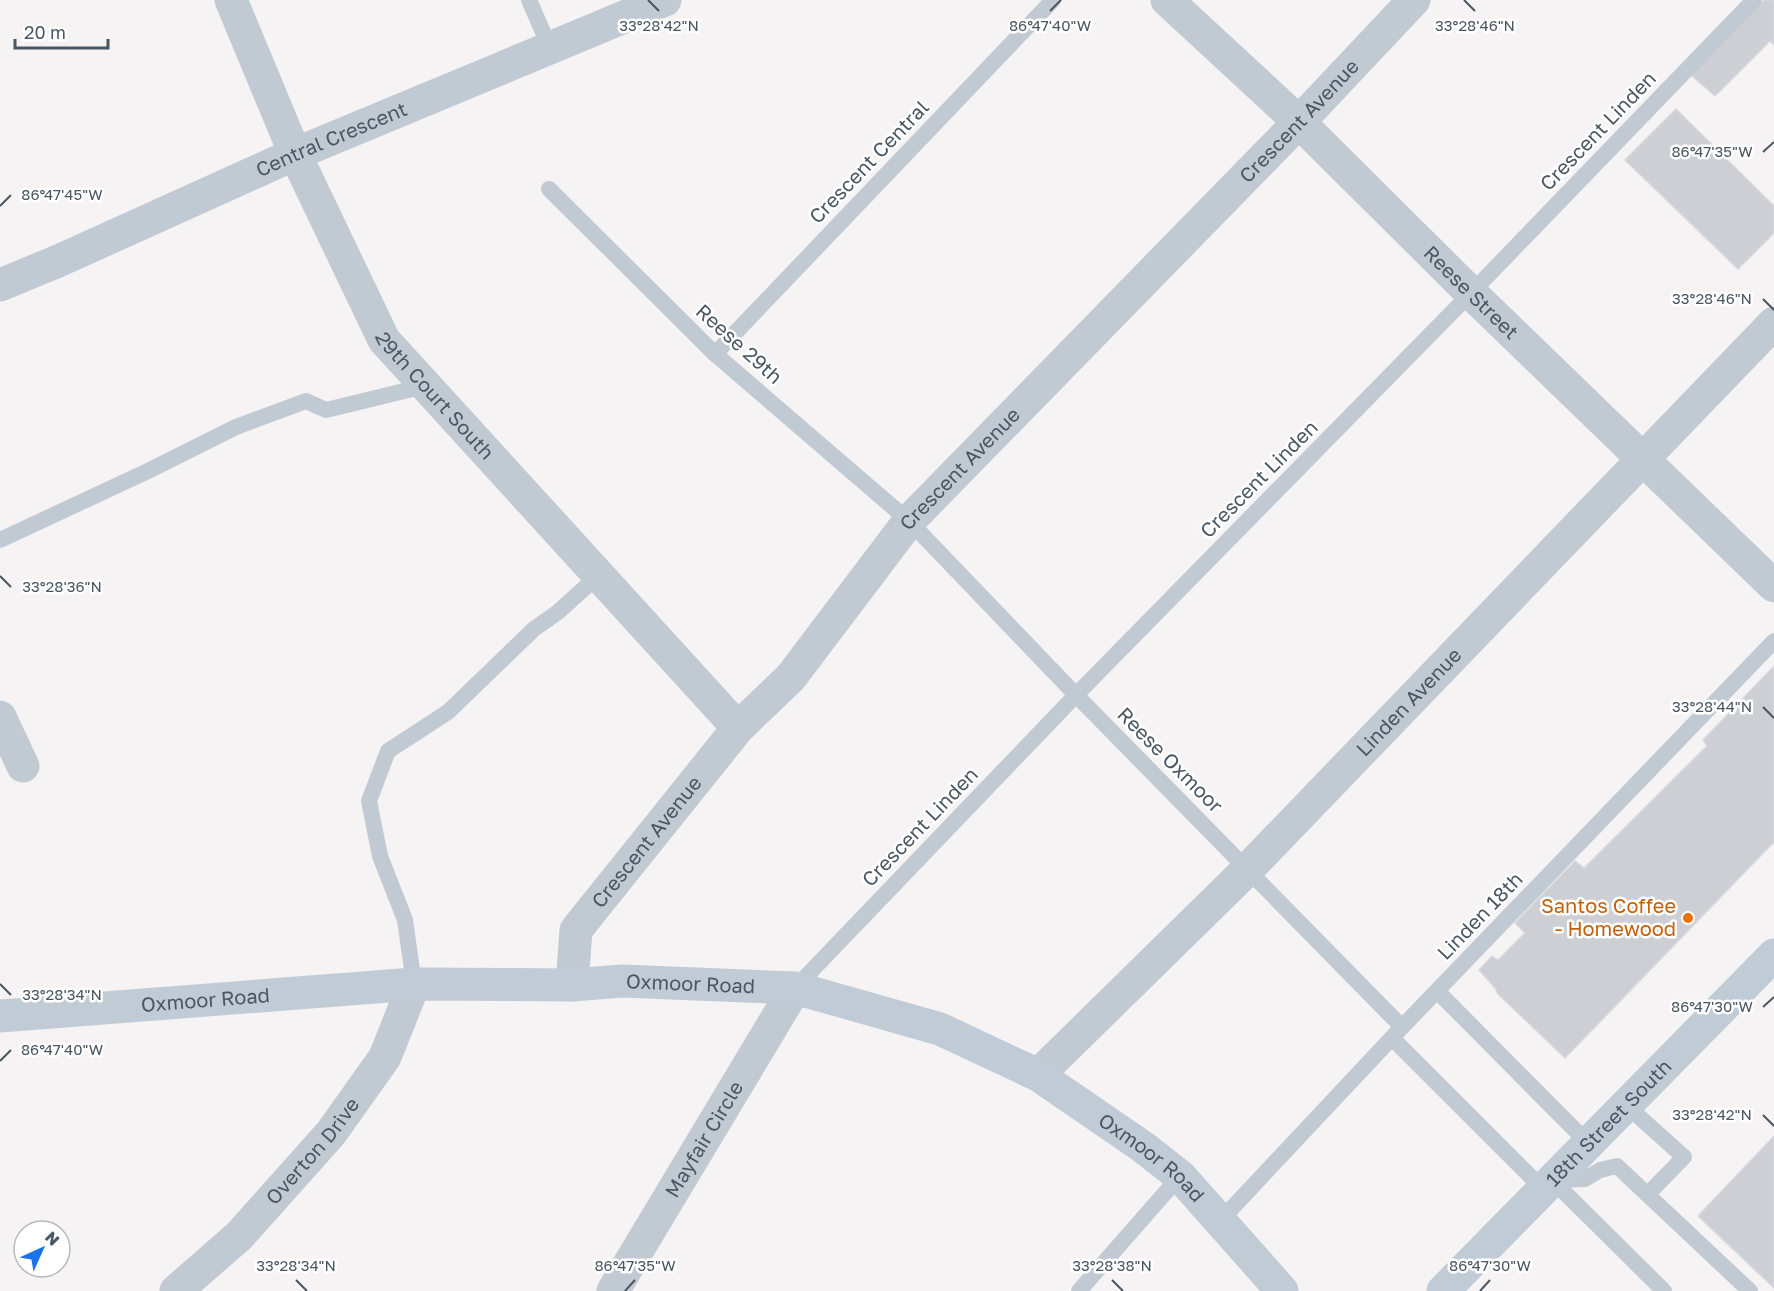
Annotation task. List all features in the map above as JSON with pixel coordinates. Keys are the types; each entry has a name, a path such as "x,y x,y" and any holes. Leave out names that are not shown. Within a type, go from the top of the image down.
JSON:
{"main road":[{"name":"18th Street South","path":"1443,1291 1774,955"},
{"name":"Oxmoor Road","path":"0,1016 414,984 572,985 622,981 795,988 940,1029 1038,1075 1143,1147 1180,1176 1282,1291"}],"street":[{"name":"29th Court South","path":"231,0 295,154 384,340 738,728"},
{"name":"Central Crescent","path":"0,285 295,154 664,0"},
{"name":"Reese Street","path":"1167,0 1299,122 1471,293 1774,586"},
{"name":"Crescent Avenue","path":"572,985 576,930 738,728 791,676 909,521 1299,122 1414,0"},
{"name":"Linden Avenue","path":"1038,1075 1248,869 1774,323"},
{"path":"0,717 23,766"},
{"name":"Overton Drive","path":"176,1291 239,1236 332,1133 385,1057 414,984"},
{"name":"Mayfair Circle","path":"613,1291 795,988"}],"lane":[{"path":"529,0 550,48"},
{"name":"Crescent Central","path":"715,354 1053,0"},
{"name":"Crescent Linden","path":"795,988 1076,695 1471,293 1743,4"},
{"name":"Reese 29th","path":"549,189 715,354 909,521"},
{"path":"0,540 236,428 306,401 326,410 425,386"},
{"name":"Reese Oxmoor","path":"909,521 1248,869 1397,1033 1547,1185 1664,1291"},
{"path":"414,984 405,920 380,856 369,801 388,751 448,712 534,629 558,612 599,575"},
{"name":"Linden 18th","path":"1219,1222 1437,991 1774,641"},
{"path":"1437,991 1588,1143"},
{"path":"1626,1105 1684,1158 1648,1194"},
{"path":"1547,1185 1585,1179 1600,1170 1617,1166 1750,1291"},
{"path":"1079,1291 1180,1176"}],"building":[{"path":"1764,0 1774,0 1774,45 1770,41 1715,96 1691,75"},
{"path":"1676,109 1774,206 1774,233 1738,269 1625,160"},
{"path":"1774,666 1774,842 1565,1058 1498,994 1479,970 1492,956 1498,960 1525,933 1515,923 1575,861 1584,868 1707,746 1703,740"},
{"path":"1774,1136 1774,1288 1698,1216"}],"place":[{"name":"Santos Coffee - Homewood","path":"1688,918"}]}
